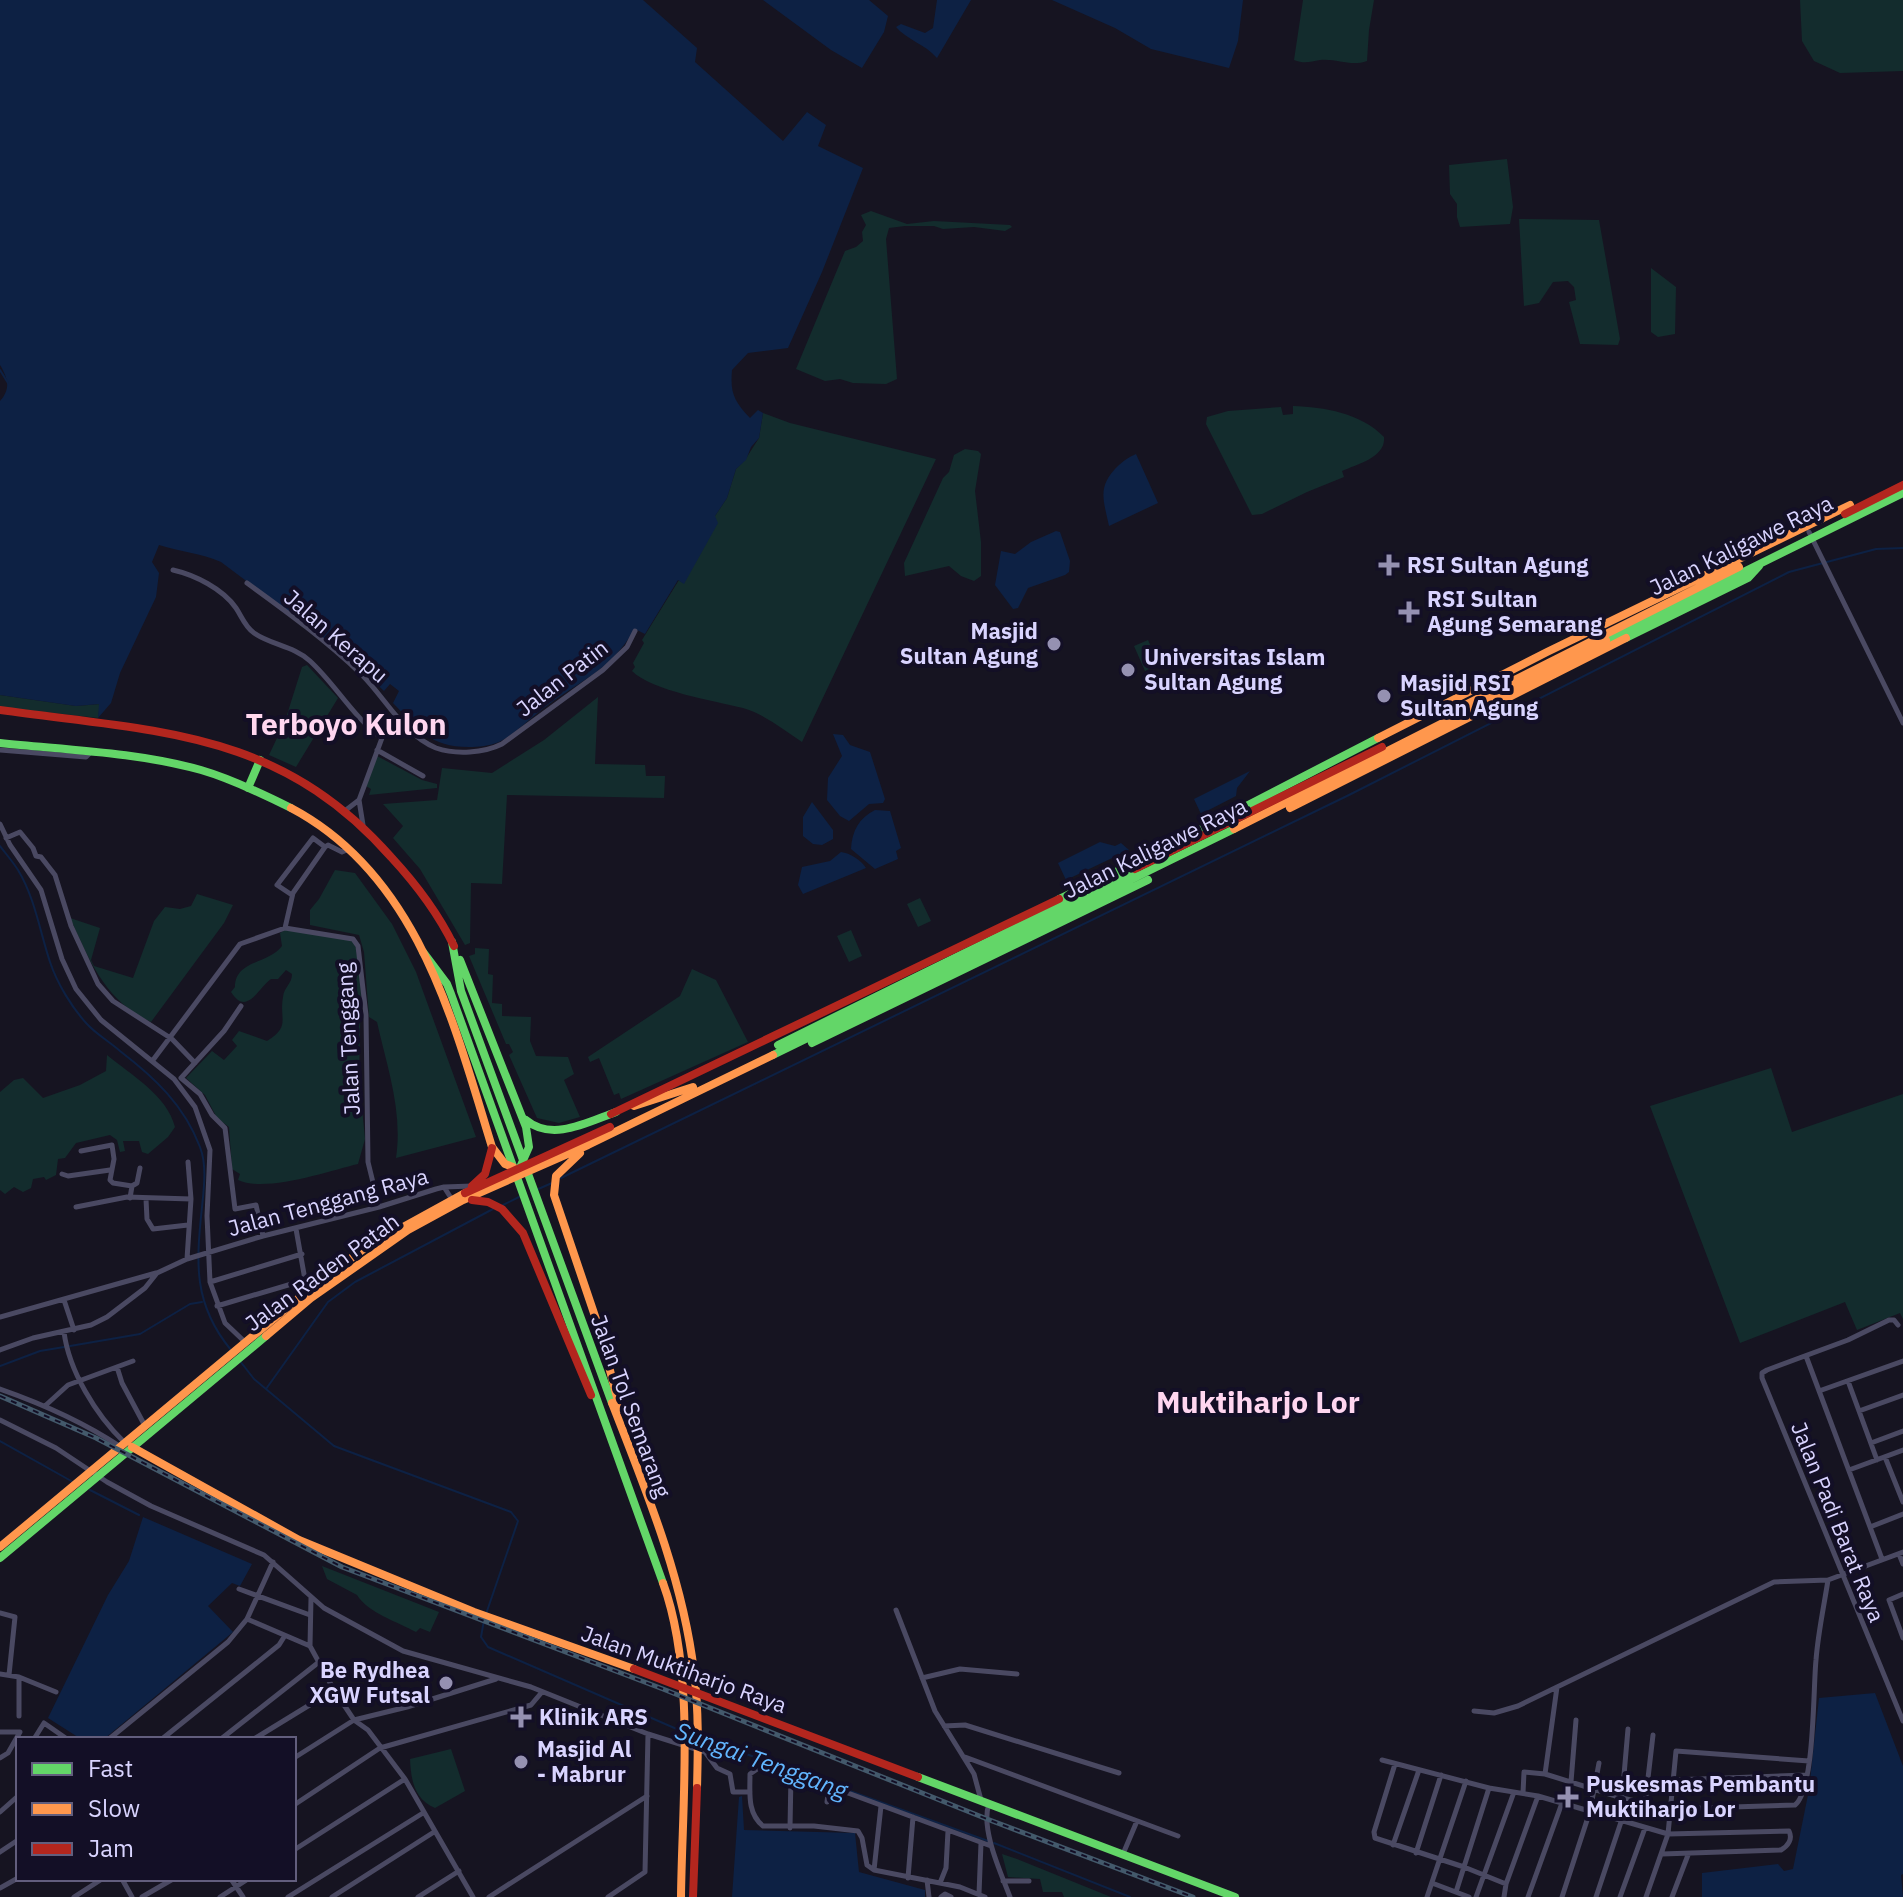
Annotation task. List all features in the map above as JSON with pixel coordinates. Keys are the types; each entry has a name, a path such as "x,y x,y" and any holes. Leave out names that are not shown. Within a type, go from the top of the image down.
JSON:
{"main road":[{"name":"Jalan Kaligawe Raya","path":"555,1160 1551,660 1810,535 1903,482"},
{"path":"611,1114 1166,855 1344,765 1637,607 1903,482"},
{"path":"602,1138 636,1127 1058,925 1562,669 1723,591 1748,578 1766,559 1810,535 1903,493"},
{"name":"Jalan Kaligawe Raya","path":"1344,765 1766,559"},
{"path":"0,710 191,737 220,744 301,779 346,810 363,826 411,880 452,942 521,1114 529,1138 527,1159 495,1186"},
{"path":"0,743 198,769 248,788 309,818 350,848 368,866 402,914 423,952 446,1009 492,1147 505,1164 517,1169 555,1160"},
{"path":"248,788 260,760"},
{"name":"Jalan Kaligawe Raya","path":"693,1087 1166,855"},
{"name":"Jalan Tol Semarang","path":"452,942 461,991 623,1428 677,1587 691,1644 696,1699 693,1897"},
{"name":"Jalan Tol Semarang","path":"423,952 447,984 666,1590 679,1648 684,1699 681,1897"},
{"path":"521,1114 530,1126 543,1132 559,1130 693,1087"},
{"path":"517,1169 693,1087"},
{"path":"588,1145 560,1170 554,1191 614,1377 623,1428"},
{"path":"458,1198 485,1174 492,1147"},
{"name":"Jalan Raden Patah","path":"458,1198 555,1160"},
{"name":"Jalan Raden Patah","path":"121,1445 228,1363 309,1294 458,1198 517,1169"},
{"path":"458,1198 483,1199 512,1215 523,1233 584,1380 610,1434"},
{"name":"Jalan Raden Patah","path":"121,1445 200,1385"},
{"path":"0,1547 91,1477 121,1445"},
{"path":"91,1477 121,1445"},
{"name":"Jalan Muktiharjo Raya","path":"121,1445 299,1540 474,1612 1235,1897"},
{"path":"0,1558 76,1489"}],"street":[{"path":"1810,535 1903,723"},
{"path":"173,570 205,583 236,608 254,633 308,659 340,692 356,717 382,738"},
{"name":"Jalan Kerapu","path":"247,583 345,660 378,693 397,718 428,744 446,750 485,750 502,744"},
{"name":"Jalan Patin","path":"502,744 603,670 627,647 635,631"},
{"path":"363,826 359,800 382,738 397,718"},
{"path":"0,750 70,757 86,757 90,753"},
{"path":"377,750 423,776"},
{"path":"346,810 359,800"},
{"path":"0,824 41,890 62,959 76,989 104,1023 174,1079 193,1104 207,1138 211,1166 207,1216 210,1282 226,1325 247,1344"},
{"path":"6,838 20,832 36,856 41,857 55,875 71,926 98,984 125,1011 169,1038 195,1063"},
{"path":"292,895 277,885 285,872 313,838 325,847"},
{"path":"153,1060 240,944 285,928 292,895 325,847 328,845 342,852 350,848"},
{"name":"Jalan Tenggang","path":"285,928 353,939 358,946 366,1015 368,1162 379,1207"},
{"path":"241,1006 224,1031 181,1078 200,1094 212,1115 225,1128 235,1209 256,1205 263,1236"},
{"path":"81,1151 112,1145 111,1182 132,1186 137,1183 140,1168"},
{"path":"0,1317 157,1273 189,1258 191,1199 188,1162"},
{"path":"62,1174 68,1176 110,1170"},
{"path":"130,1198 132,1186"},
{"path":"444,1187 472,1186"},
{"name":"Jalan Tenggang Raya","path":"189,1258 444,1187 458,1198"},
{"path":"76,1207 130,1198 191,1199"},
{"path":"146,1199 147,1219 153,1229 188,1225"},
{"path":"296,1229 309,1294"},
{"path":"210,1282 302,1254"},
{"path":"0,1350 33,1338 74,1330 107,1317 145,1288 157,1273"},
{"path":"217,1306 305,1280"},
{"path":"64,1300 74,1330"},
{"path":"1882,1559 1806,1356 1889,1320 1894,1320 1898,1325"},
{"path":"64,1332 79,1380 121,1445"},
{"name":"Jalan Padi Barat Raya","path":"1806,1356 1767,1370 1762,1373 1762,1378 1839,1575 1903,1721"},
{"path":"46,1405 61,1390 79,1380 133,1361"},
{"path":"1819,1391 1903,1361"},
{"path":"117,1367 145,1426"},
{"path":"1848,1381 1877,1460"},
{"path":"0,1389 46,1405 121,1445"},
{"path":"1859,1411 1903,1395"},
{"path":"0,1420 56,1448 91,1477 264,1555 311,1598 403,1651 542,1692 648,1734 705,1752 717,1768 724,1769 731,1777 733,1792 744,1792"},
{"path":"1871,1443 1903,1431"},
{"path":"1849,1470 1903,1450"},
{"path":"1885,1457 1900,1483 1903,1502"},
{"path":"1870,1527 1903,1514"},
{"path":"1474,1711 1505,1712 1774,1582 1828,1580 1901,1553 1903,1564"},
{"path":"111,1737 228,1642 247,1619 273,1562"},
{"path":"1523,1793 1524,1772 1545,1774 1670,1809 1795,1805 1802,1797 1809,1761 1816,1659 1828,1580"},
{"path":"239,1589 310,1615"},
{"path":"1903,1594 1889,1600 1903,1638"},
{"path":"311,1598 310,1646 354,1720 368,1730 405,1779 473,1897"},
{"path":"896,1610 944,1726 965,1757 978,1784 985,1802 991,1846 1010,1897"},
{"path":"0,1613 15,1617 9,1675"},
{"path":"247,1619 310,1646"},
{"path":"164,1737 279,1645 284,1637"},
{"path":"0,1651 11,1652"},
{"path":"224,1737 319,1662"},
{"path":"922,1678 960,1669 1017,1674"},
{"path":"0,1674 19,1677 56,1692"},
{"path":"19,1677 19,1716"},
{"path":"296,1757 354,1720 499,1678"},
{"path":"1545,1774 1557,1687"},
{"path":"257,1737 334,1690"},
{"path":"296,1804 380,1748 531,1705 542,1692"},
{"path":"1571,1782 1576,1720"},
{"path":"35,1737 44,1723 64,1737"},
{"path":"944,1726 965,1725 1119,1773"},
{"path":"1622,1798 1628,1729"},
{"path":"0,1732 20,1732 17,1737"},
{"path":"608,1897 643,1874 645,1869 648,1734"},
{"path":"1645,1804 1653,1735"},
{"path":"0,1758 8,1753 16,1739"},
{"path":"1646,1897 1668,1834 1674,1753 1678,1750 1809,1761"},
{"path":"965,1757 1178,1836"},
{"path":"1382,1760 1489,1788 1538,1796 1668,1834 1789,1831 1790,1841 1781,1850 1662,1854"},
{"path":"1562,1897 1590,1811 1599,1763"},
{"path":"1395,1764 1374,1837 1506,1884"},
{"path":"981,1843 982,1896 940,1883 874,1870 867,1865 858,1831 814,1826 774,1828 759,1823 744,1792 750,1774 763,1765 991,1846"},
{"path":"1393,1845 1419,1770"},
{"path":"790,1828 791,1775"},
{"path":"1416,1853 1441,1775"},
{"path":"1672,1780 1806,1775"},
{"path":"296,1849 405,1779"},
{"path":"1427,1897 1466,1781"},
{"path":"827,1802 829,1786"},
{"path":"1456,1892 1489,1788"},
{"path":"1476,1897 1514,1792"},
{"path":"489,1897 647,1796"},
{"path":"1504,1897 1538,1796"},
{"path":"0,1812 16,1798"},
{"path":"1528,1897 1562,1803"},
{"path":"874,1870 881,1806"},
{"path":"288,1897 423,1813"},
{"path":"908,1878 913,1817"},
{"path":"1123,1854 1137,1821"},
{"path":"1596,1897 1621,1822"},
{"path":"1620,1897 1645,1828"},
{"path":"940,1883 946,1868 948,1831"},
{"path":"332,1897 434,1832"},
{"path":"1672,1897 1688,1855"},
{"path":"418,1897 459,1871"},
{"path":"927,1880 929,1893"},
{"path":"74,1897 99,1881"},
{"path":"142,1897 170,1881"},
{"path":"232,1881 243,1897"},
{"path":"220,1897 245,1881"},
{"path":"1003,1881 1029,1881"},
{"path":"1432,1883 1469,1897"},
{"path":"941,1897 945,1894 951,1897"}],"green space":[{"path":"1303,0 1374,0 1367,61 1294,60"},
{"path":"1800,0 1903,0 1903,71 1840,73 1814,61 1802,41"},
{"path":"1507,159 1513,207 1510,224 1460,227 1457,204 1450,194 1449,165"},
{"path":"871,211 907,224 934,221 1012,227 1005,231 974,227 889,228 886,239 897,379 886,384 853,383 840,379 825,381 796,369 845,251 863,241 862,232 866,225 861,215"},
{"path":"1519,219 1599,220 1620,339 1618,345 1580,344 1569,302 1576,300 1574,287 1568,281 1553,282 1539,303 1524,306"},
{"path":"1651,268 1676,287 1675,334 1658,337 1651,332"},
{"path":"1293,406 1329,410 1364,422 1384,437 1381,450 1370,459 1342,471 1344,477 1262,514 1252,515 1206,424 1207,417 1228,411 1281,407 1283,415 1293,414"},
{"path":"763,413 790,423 936,459 802,742 751,711 669,690 632,671 644,643 642,640 679,580 683,583 727,498 736,469 759,438"},
{"path":"965,449 981,454 975,491 981,576 974,581 961,576 949,566 905,576 904,563 943,478 949,472 954,455"},
{"path":"1148,640 1159,664 1145,671 1134,646"},
{"path":"307,665 338,698 296,767 269,755 285,721 302,667"},
{"path":"0,695 76,706 100,704 98,718 0,707"},
{"path":"598,697 595,764 645,765 646,776 665,776 664,798 507,795 502,884 471,883 470,943 465,945 420,869 393,838 403,826 383,804 437,800 442,768 492,773 544,740"},
{"path":"377,756 422,780 437,784 437,788 369,795 371,789 366,786"},
{"path":"335,870 355,873 392,924 416,972 476,1137 396,1158 396,1106 377,1022 369,1017 364,952 359,935 310,925 310,910"},
{"path":"197,894 233,905 224,923 151,1022 135,1013 110,991 92,964 70,918 100,928 91,960 94,966 133,978 154,921 165,907 180,909 191,906"},
{"path":"920,898 931,921 918,927 907,904"},
{"path":"290,927 355,941 361,985 359,1077 365,1139 358,1164 297,1180 250,1183 238,1180 240,1174 232,1169 229,1127 217,1118 205,1095 186,1078 212,1051 224,1060 237,1046 232,1040 239,1031 267,1041 282,1027 284,994 292,974 286,970 278,979 271,979 247,1001 242,1002 231,992 236,978 246,967 282,946 280,933"},
{"path":"851,930 862,956 849,962 837,936"},
{"path":"475,948 489,949 488,974 493,975 492,1003 502,1004 502,1016 531,1017 530,1041 536,1056 568,1057 574,1074 564,1080 580,1117 559,1123 537,1118 509,1055 513,1052 506,1044 469,956 475,954"},
{"path":"692,969 716,980 748,1042 621,1099 619,1093 614,1095 599,1058 590,1062 588,1057 680,996"},
{"path":"107,1055 147,1086 164,1105 175,1127 168,1137 148,1154 142,1152 139,1141 123,1141 125,1151 120,1152 117,1140 110,1135 76,1143 65,1158 58,1159 56,1175 46,1180 44,1177 33,1179 31,1188 23,1192 14,1187 5,1194 0,1190 0,1092 14,1080 23,1078 43,1098 80,1085 106,1071"},
{"path":"1771,1068 1792,1132 1903,1094 1903,1319 1900,1313 1857,1330 1845,1302 1740,1343 1650,1106"},
{"path":"322,1566 439,1612 430,1632 420,1628 416,1632 376,1612 357,1595 327,1579"},
{"path":"451,1749 465,1791 435,1808 418,1794 410,1759"},
{"path":"1002,1854 1111,1897 1064,1897 1062,1892 1043,1892 1040,1879 1008,1877"}],"water":[{"path":"0,0 643,0 697,48 695,62 783,141 807,112 826,125 818,146 863,168 788,348 748,353 732,370 734,396 740,407 750,418 758,410 763,413 759,438 746,460 736,469 727,498 715,516 718,523 684,584 678,580 645,634 635,629 606,664 506,738 484,746 444,744 426,735 393,703 399,691 390,684 384,691 349,658 221,562 159,545 152,562 159,573 156,597 120,673 111,703 98,718 99,704 76,706 0,695 0,401 7,383 0,365"},
{"path":"763,0 869,0 888,16 884,32 862,68 831,50"},
{"path":"937,0 971,0 937,58 896,27 901,24 925,33 933,28"},
{"path":"1052,0 1243,0 1238,41 1229,68 1151,49 1115,28"},
{"path":"1136,454 1158,503 1109,526 1104,500 1107,479 1119,465"},
{"path":"1060,532 1070,561 1069,572 1028,588 1018,608 1013,609 995,585 1001,551 1015,554 1031,542"},
{"path":"833,734 843,735 850,745 870,752 885,799 883,803 869,804 849,821 840,816 827,800 828,778 842,756"},
{"path":"1250,771 1237,788 1236,796 1201,814 1194,799"},
{"path":"812,802 833,830 833,839 822,845 813,844 803,836 803,817"},
{"path":"875,810 890,811 901,848 896,851 898,859 875,869 851,849 857,826"},
{"path":"1100,842 1115,846 1121,843 1129,850 1066,880 1058,863"},
{"path":"841,852 855,857 866,868 803,894 798,885 802,867 830,861"},
{"path":"143,1517 252,1564 240,1586 232,1583 208,1606 233,1632 106,1737 78,1737 48,1718 108,1595 129,1561"},
{"path":"1875,1693 1903,1766 1903,1897 1702,1897 1702,1873 1778,1864 1784,1871 1793,1869 1809,1790 1819,1698"},
{"path":"742,1796 744,1830 855,1833 859,1872 925,1890 925,1897 732,1897 739,1797"}],"waterway":[{"name":"Sungai Tenggang","path":"0,370 8,383"},
{"path":"561,1178 1349,795 1789,572 1876,549 1903,548"},
{"name":"Sungai Tenggang","path":"0,846 24,881 53,970 81,1018 156,1082 177,1105 193,1132 204,1169 200,1282 210,1316 231,1350"},
{"path":"536,1190 552,1183"},
{"path":"503,1205 519,1197"},
{"path":"266,1389 328,1302 355,1282 493,1209"},
{"path":"70,1346 140,1334 190,1304 202,1302"},
{"path":"0,1366 40,1351 64,1347"},
{"name":"Sungai Tenggang","path":"240,1361 254,1379 334,1446 511,1512 518,1521 486,1614"},
{"path":"0,1441 73,1482"},
{"path":"90,1490 139,1515"},
{"name":"Sungai Tenggang","path":"484,1620 481,1637 488,1647 679,1730"},
{"name":"Sungai Tenggang","path":"704,1739 830,1784"},
{"name":"Sungai Tenggang","path":"836,1786 988,1841"},
{"name":"Sungai Tenggang","path":"994,1843 1130,1897"}],"railway":[{"path":"0,1396 96,1438 342,1567 1193,1897"}],"traffic: fast":[{"path":"1606,640 1903,493"},
{"path":"1626,638 1748,578 1759,566"},
{"path":"1059,899 1378,738"},
{"path":"0,743 101,752 176,764 224,778 291,808"},
{"path":"248,788 260,760"},
{"path":"773,1055 1234,829"},
{"path":"778,1045 1135,869"},
{"path":"812,1043 1148,880"},
{"path":"452,942 461,991 612,1403"},
{"path":"423,952 451,994 663,1583"},
{"path":"460,960 526,1127 529,1147 521,1165"},
{"path":"526,1120 536,1126 559,1130 616,1112"},
{"path":"0,1558 266,1336"},
{"path":"918,1777 1235,1897"}],"traffic: slow":[{"path":"1378,738 1850,505"},
{"path":"1463,706 1739,567"},
{"path":"1290,808 1626,638"},
{"path":"1234,829 1606,640"},
{"path":"291,808 334,837 370,871 400,911 445,1002 492,1147 505,1164 513,1167"},
{"path":"266,1336 311,1298 408,1230 463,1200 588,1145 773,1055"},
{"path":"634,1106 693,1087"},
{"path":"580,1153 556,1176 554,1195 599,1328 620,1409"},
{"path":"0,1547 313,1286 365,1248 465,1193"},
{"path":"612,1403 662,1535 689,1637 696,1687 697,1788"},
{"path":"132,1447 299,1540 474,1612 634,1669"},
{"path":"663,1583 680,1657 683,1697 685,1738 681,1897"}],"traffic: jam":[{"path":"1845,514 1903,485"},
{"path":"0,710 162,732 212,744 259,760 304,783 348,815 391,857 426,899 454,946"},
{"path":"1135,869 1382,747"},
{"path":"611,1114 1059,899"},
{"path":"465,1193 610,1127"},
{"path":"472,1186 485,1174 492,1148"},
{"path":"472,1200 488,1202 502,1209 523,1233 591,1395"},
{"path":"634,1669 918,1777"},
{"path":"693,1897 697,1788"}],"place":[{"name":"RSI Sultan Agung","path":"1389,565"},
{"name":"RSI Sultan Agung Semarang","path":"1409,612"},
{"name":"Masjid Sultan Agung","path":"1054,644"},
{"name":"Universitas Islam Sultan Agung","path":"1128,670"},
{"name":"Masjid RSI Sultan Agung","path":"1384,696"},
{"name":"Be Rydhea XGW Futsal","path":"446,1683"},
{"name":"Klinik ARS","path":"521,1717"},
{"name":"Masjid Al - Mabrur","path":"521,1762"},
{"name":"Puskesmas Pembantu Muktiharjo Lor","path":"1568,1797"}],"district":[{"name":"Terboyo Kulon","path":"346,725"},
{"name":"Muktiharjo Lor","path":"1258,1403"}]}
